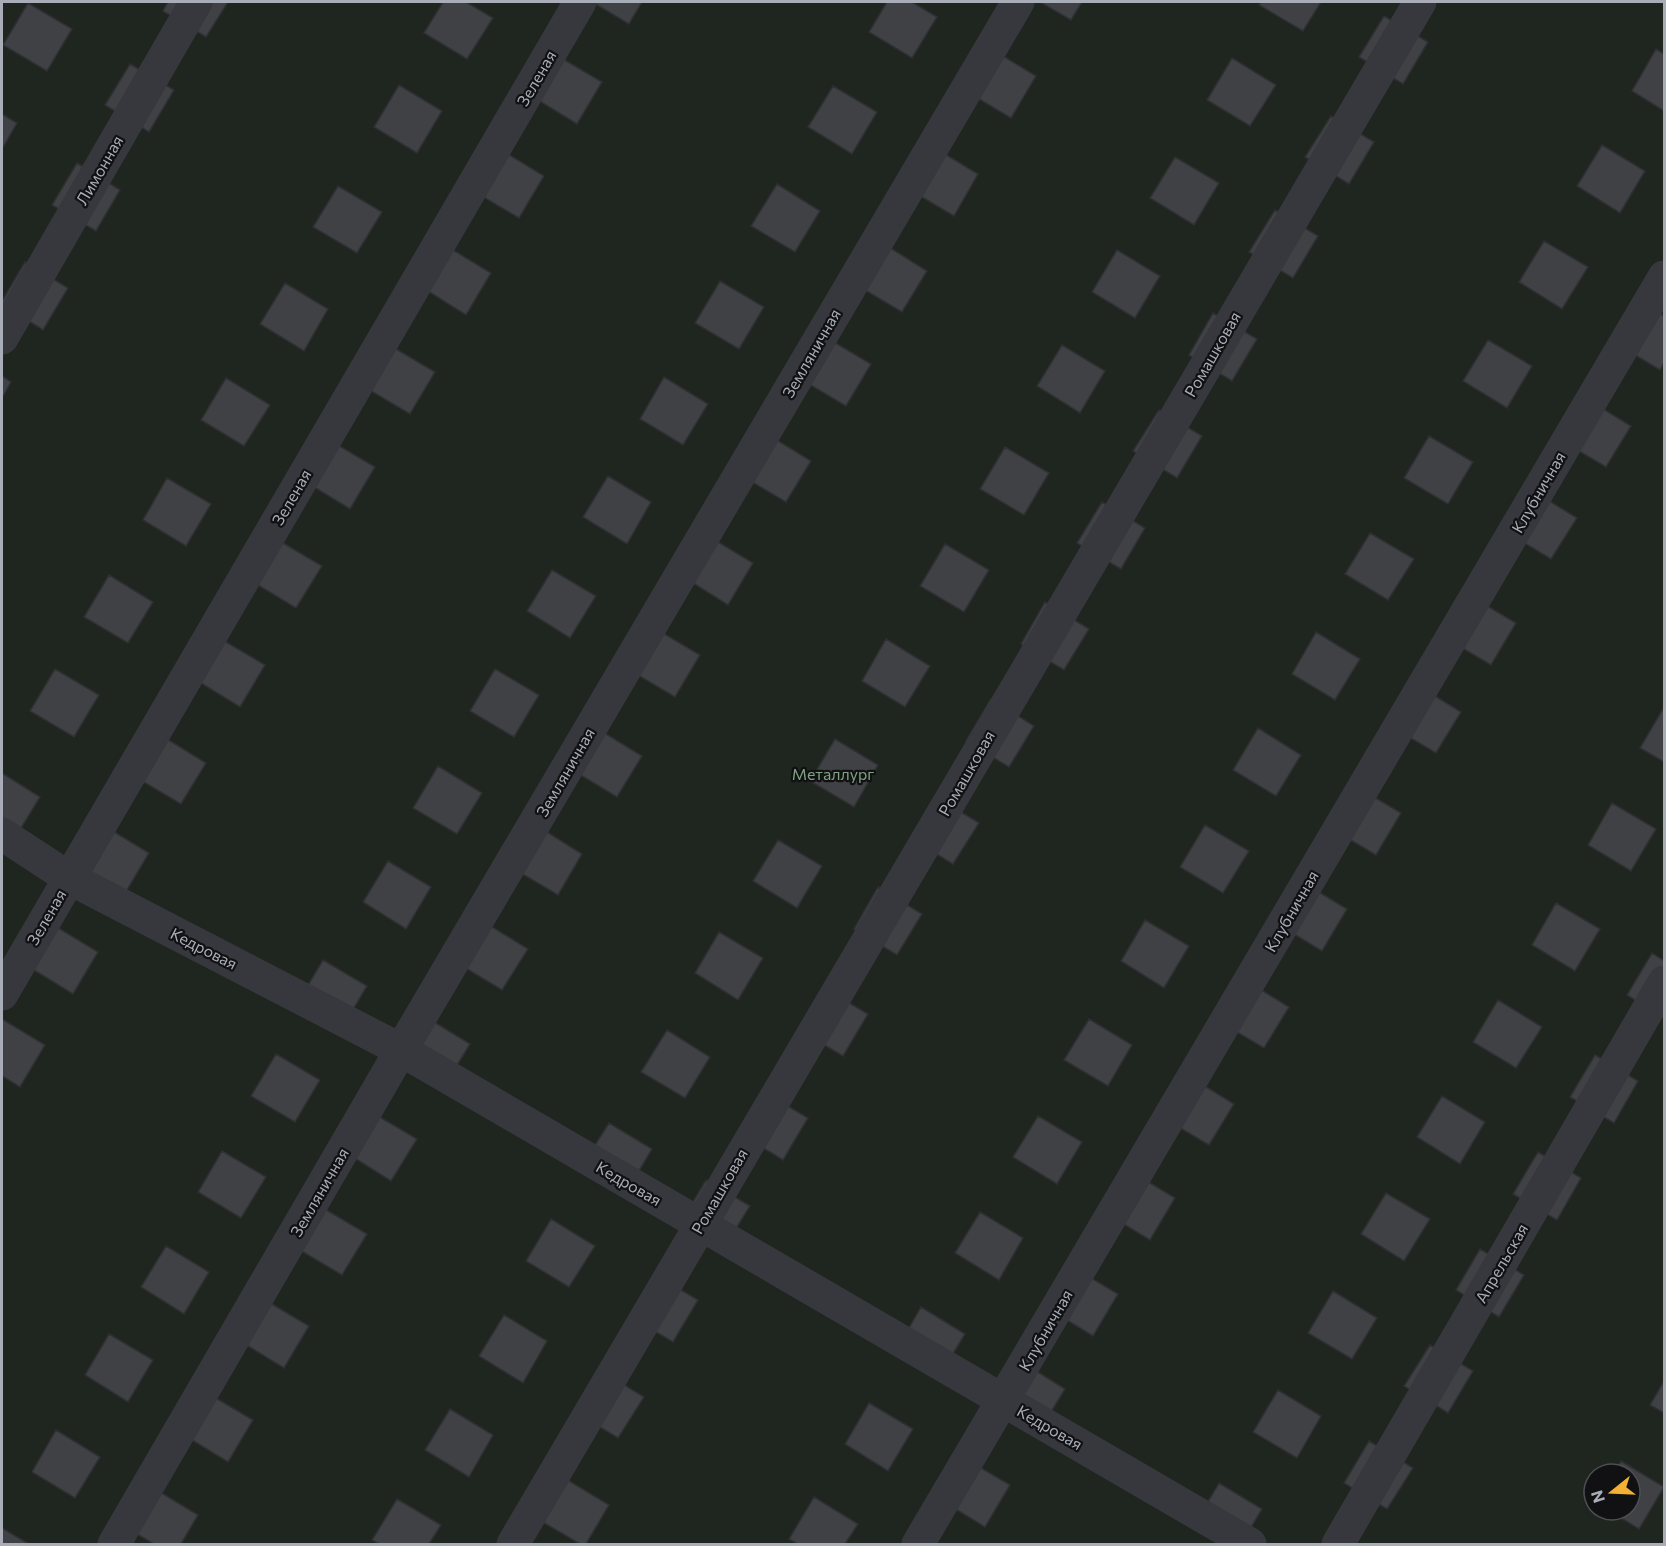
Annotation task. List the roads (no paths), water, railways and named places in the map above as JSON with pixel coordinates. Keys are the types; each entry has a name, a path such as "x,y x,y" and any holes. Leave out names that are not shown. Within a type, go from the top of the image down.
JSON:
{"street":[{"name":"Лимонная","path":"2,338 196,2"},
{"name":"Зеленая","path":"2,994 580,2"},
{"name":"Земляничная","path":"114,1545 401,1050 1018,2"},
{"name":"Ромашковая","path":"513,1545 1420,2"},
{"name":"Клубничная","path":"918,1545 1665,277"},
{"name":"Кедровая","path":"2,834 69,878 401,1050 1250,1545"},
{"name":"Апрельская","path":"1338,1545 1665,982"}],"park label":[{"name":"Металлург","path":"833,773"}]}
